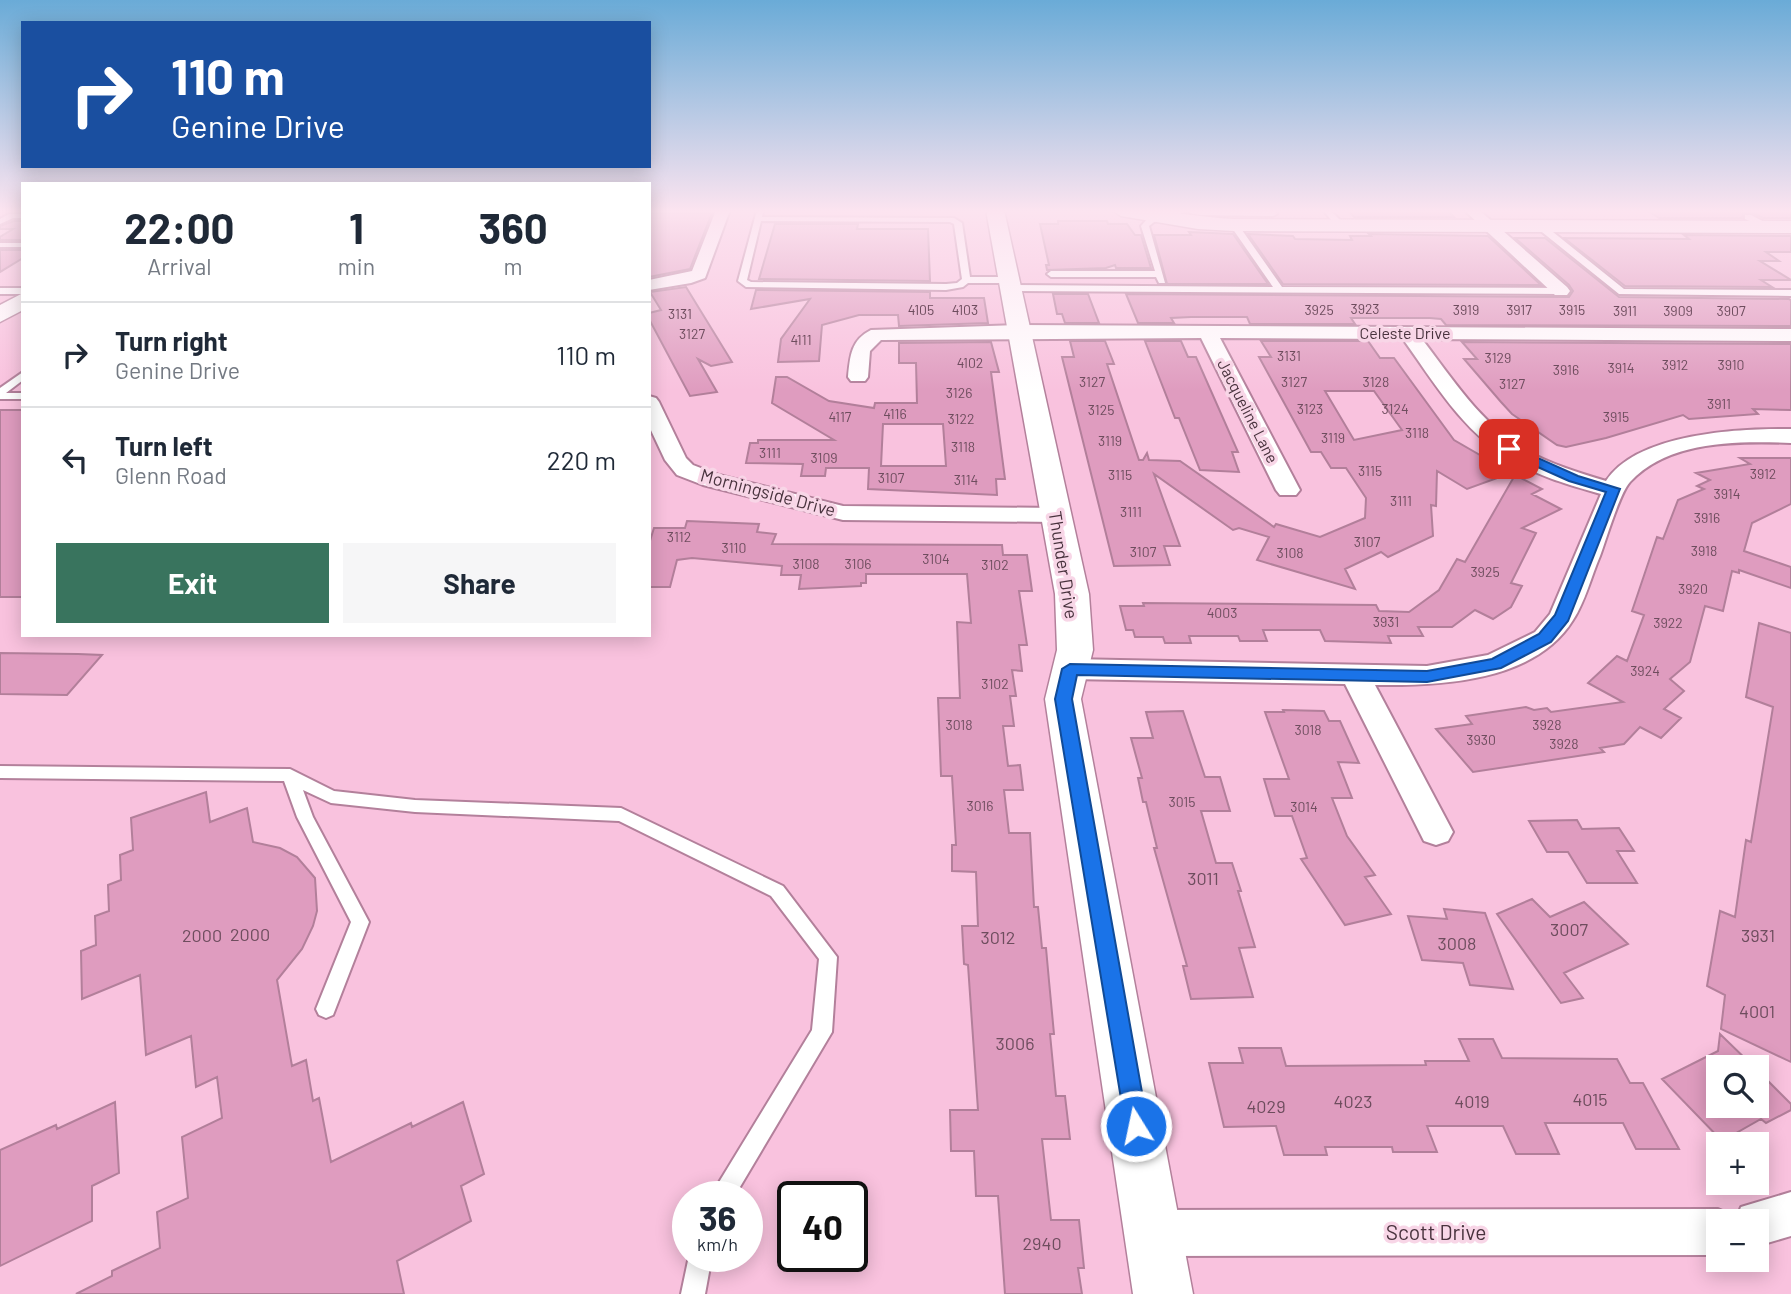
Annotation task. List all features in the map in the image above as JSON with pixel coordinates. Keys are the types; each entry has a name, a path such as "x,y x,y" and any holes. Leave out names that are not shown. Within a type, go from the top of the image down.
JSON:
{"street":[{"path":"651,285 691,278 700,270"},
{"name":"Thunder Drive","path":"1007,270 1072,594 1074,650 1063,699 1163,1294"},
{"path":"1538,270 1561,291"},
{"name":"Celeste Drive","path":"858,377 861,344 865,339 878,334 1209,332 1791,335"},
{"name":"Jacqueline Lane","path":"1209,332 1287,489"},
{"path":"1408,333 1472,417 1509,449 1574,478 1614,489"},
{"name":"Morningside Drive","path":"651,406 676,460 685,470 711,480 843,513 1056,515"},
{"path":"1070,669 1427,676 1496,664 1545,638 1562,617 1618,480 1647,459 1673,448 1704,440 1749,435 1791,436"},
{"path":"1355,675 1436,832"},
{"path":"1769,1220 1791,1214"},
{"name":"Scott Drive","path":"1154,1233 1706,1232"}],"lane":[{"path":"744,270 741,281 749,285 946,287 960,285 966,280 1164,289 1561,291"},
{"path":"965,270 966,280"},
{"path":"1158,270 1164,289"},
{"path":"1266,270 1279,289"},
{"path":"1595,270 1622,292 1791,293"},
{"path":"1051,274 1159,274"},
{"path":"0,394 21,377"},
{"path":"0,394 21,396"},
{"path":"0,772 290,775 331,797 415,806 621,815 777,891 828,957 822,1032 731,1181"},
{"path":"290,775 305,817 360,922 326,1009"},
{"path":"692,1294 697,1272"}],"building":[{"path":"651,270 683,270 651,277"},
{"path":"762,270 930,270 930,281 759,279"},
{"path":"1163,270 1258,270 1268,284 1167,284"},
{"path":"1273,270 1525,270 1541,285 1283,284"},
{"path":"1552,270 1586,270 1619,297 1789,299 1791,326 1446,325 1441,319 1430,318 1351,318 1355,324 1250,324 1247,317 1171,318 1174,323 1138,323 1126,294 1569,297 1573,291"},
{"path":"1605,270 1775,270 1791,280 1761,280 1772,287 1625,286"},
{"path":"686,287 732,362 711,366 698,359 717,392 690,396 651,323 651,312 661,310 651,292"},
{"path":"756,290 930,292 930,298 984,298 988,323 899,326 898,315 859,315 822,325 819,361 778,362 781,339 810,299 751,309"},
{"path":"1053,294 1088,294 1099,323 1065,323 1062,314 1057,314"},
{"path":"1070,341 1105,341 1114,364 1107,364 1139,460 1143,460 1147,453 1149,460 1180,461 1274,527 1276,524 1320,537 1365,518 1366,498 1346,468 1331,468 1321,452 1311,452 1259,357 1271,357 1261,341 1368,341 1380,358 1394,358 1454,440 1511,473 1467,489 1437,471 1436,506 1431,505 1433,536 1388,557 1381,552 1345,569 1355,589 1257,560 1269,537 1239,528 1233,530 1154,474 1180,546 1164,546 1170,565 1114,566 1062,357 1074,357","holes":["1325,391 1374,391 1402,430 1354,440"]},
{"path":"1145,341 1181,341 1188,357 1196,357 1238,452 1232,452 1239,472 1200,470 1179,418 1175,418"},
{"path":"991,342 999,372 991,372 1005,479 996,479 997,495 868,489 869,468 826,468 825,476 801,476 803,464 746,463 750,443 758,443 758,440 834,440 772,403 776,377 787,377 829,401 874,408 875,403 917,403 916,363 899,363 899,343","holes":["883,424 943,424 946,466 881,466"]},
{"path":"1462,342 1791,344 1791,410 1753,409 1758,414 1689,419 1683,415 1566,447 1557,445 1512,414 1464,359 1477,359"},
{"path":"0,410 21,410 21,597 0,597"},
{"path":"1740,458 1791,458 1791,504 1752,523 1744,551 1791,567 1791,588 1739,570 1739,573 1732,571 1723,611 1705,606 1690,662 1670,679 1684,691 1664,709 1681,718 1661,738 1640,727 1624,744 1600,748 1604,752 1473,772 1436,729 1472,724 1466,716 1526,707 1534,710 1547,708 1551,712 1623,702 1588,683 1617,656 1627,661 1644,615 1632,611 1657,537 1663,539 1678,500 1704,489 1697,486 1710,480 1696,473 1750,464"},
{"path":"1515,475 1542,489 1532,494 1561,509 1522,528 1536,533 1511,583 1522,586 1511,607 1493,619 1475,610 1452,627 1418,627 1423,636 1388,636 1391,643 1325,641 1320,630 1263,630 1267,641 1240,641 1238,636 1189,636 1191,643 1165,643 1163,637 1135,637 1133,630 1126,630 1120,606 1144,606 1143,603 1376,605 1379,611 1409,612 1439,590 1457,559 1465,562"},
{"path":"687,521 759,524 757,532 776,534 772,544 1002,545 1003,555 1027,555 1032,591 1019,591 1027,645 1019,645 1022,671 1012,670 1016,696 1010,696 1014,726 1003,726 1008,766 1020,765 1023,790 1004,790 1009,833 1030,833 1034,907 1038,907 1042,948 1046,948 1054,1034 1050,1034 1056,1096 1065,1096 1070,1139 1042,1139 1051,1220 1079,1220 1084,1268 1078,1268 1082,1294 1005,1294 998,1196 976,1196 974,1151 951,1151 950,1110 978,1110 968,965 964,964 962,926 978,926 976,872 952,871 952,845 956,845 952,776 941,776 938,698 960,698 957,622 971,623 967,574 866,574 866,583 861,583 861,586 799,589 801,575 781,575 782,566 692,558 677,560 670,587 651,587 651,538 654,528 685,528"},
{"path":"1759,623 1791,633 1791,1062 1721,1029 1725,995 1707,986 1720,911 1735,917 1746,840 1751,842 1773,707 1746,697"},
{"path":"0,653 102,655 67,695 0,694"},
{"path":"1283,710 1324,711 1329,721 1340,721 1359,763 1338,762 1352,798 1332,798 1347,836 1375,875 1365,877 1391,914 1345,925 1301,859 1307,858 1292,816 1275,816 1264,779 1289,779 1265,712 1284,712"},
{"path":"1183,711 1205,777 1220,777 1230,811 1201,811 1216,863 1232,863 1241,891 1238,891 1255,947 1239,948 1253,997 1191,999 1183,966 1187,966 1154,848 1157,848 1146,802 1143,802 1138,778 1142,778 1131,738 1153,738 1146,712"},
{"path":"206,792 210,822 247,808 253,842 280,848 297,857 315,878 317,911 313,926 302,949 277,980 292,1066 306,1060 313,1101 319,1098 331,1162 411,1123 412,1127 463,1102 484,1174 461,1186 471,1221 397,1261 404,1294 76,1294 112,1276 112,1271 160,1248 157,1212 188,1198 182,1137 222,1118 217,1077 196,1087 191,1036 146,1055 140,975 82,999 81,951 96,945 95,916 109,911 108,885 121,880 120,855 133,850 131,818"},
{"path":"1577,820 1582,829 1619,828 1634,851 1617,851 1637,883 1587,883 1568,852 1547,852 1529,821"},
{"path":"1532,899 1550,917 1584,902 1628,944 1564,973 1583,998 1561,1003 1497,914"},
{"path":"1444,909 1485,913 1513,989 1470,985 1463,963 1422,960 1408,916 1447,919"},
{"path":"1720,1034 1742,1055 1710,1055 1718,1051"},
{"path":"1459,1039 1493,1039 1502,1058 1617,1059 1630,1083 1643,1083 1679,1149 1636,1149 1623,1123 1545,1123 1559,1154 1516,1154 1503,1126 1427,1126 1437,1152 1393,1152 1392,1147 1325,1147 1327,1155 1284,1155 1276,1126 1224,1127 1209,1063 1243,1063 1239,1048 1281,1048 1286,1066 1426,1065 1425,1061 1469,1061"},
{"path":"1706,1057 1706,1118 1769,1118 1769,1082 1791,1104 1791,1110 1766,1123 1761,1119 1738,1132 1713,1132 1662,1079"},
{"path":"115,1102 119,1173 92,1186 92,1221 0,1266 0,1150 56,1125 57,1129"}],"route":[{"path":"1136,1126 1063,699 1070,669 1427,676 1496,664 1545,638 1562,617 1614,489 1574,478 1509,449"}]}
